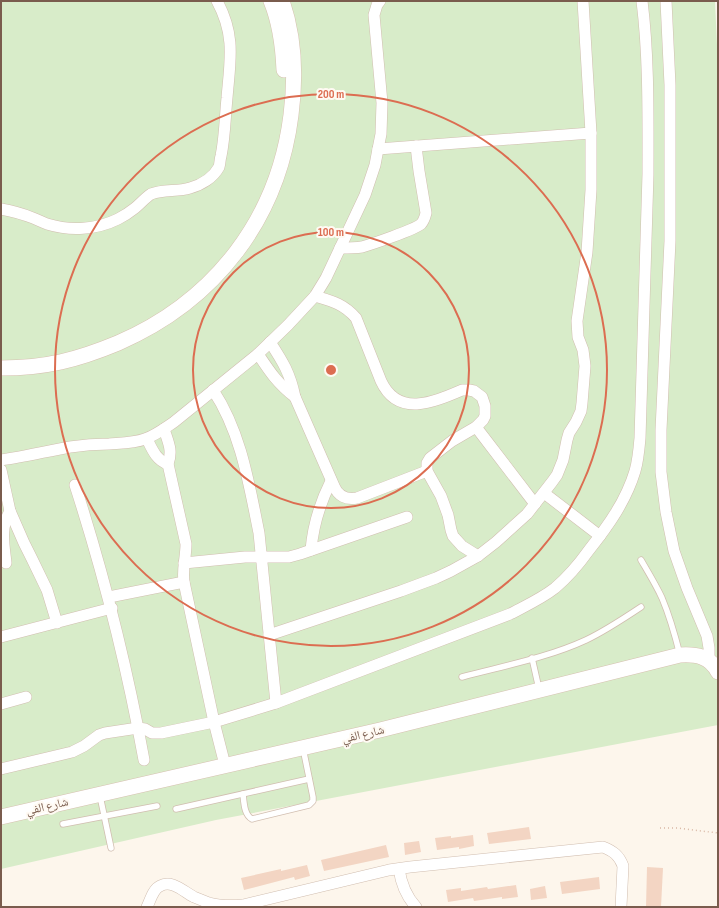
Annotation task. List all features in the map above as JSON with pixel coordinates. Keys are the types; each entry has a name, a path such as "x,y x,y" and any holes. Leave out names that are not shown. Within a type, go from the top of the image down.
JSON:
{"street":[{"path":"1,209 23,214 46,223 66,228 97,227 126,215 151,194 192,188 210,177 219,167 223,149 231,51 228,26 217,1"},
{"path":"1,359 59,353 96,343 129,329 153,316 178,298 207,271 232,241 250,213 261,190 268,172 281,120 284,86 283,52 277,20 271,1"},
{"path":"1,368 23,368 70,360 99,351 129,338 162,320 188,302 224,268 235,254 255,224 270,193 282,160 290,124 293,104 294,53 290,29 282,1"},
{"path":"1,460 71,447 92,444 130,443 147,439 164,429 258,354 301,312 315,296 326,278 365,195 378,149 381,134 382,103 374,15 380,1"},
{"path":"269,635 419,585 451,571 478,556 527,514 552,482 560,467 565,453 569,433 579,416 582,404 586,366 578,337 578,321 590,221 591,190 591,133 583,1"},
{"path":"1,769 72,752 84,746 99,735 138,728 156,733 214,722 276,703 510,614 532,603 554,589 565,579 600,536 623,501 635,471 638,455 640,438 647,201 648,108 645,27 642,1"},
{"path":"666,1 670,85 670,241 661,430 661,472 666,512 674,551 687,588 707,636 713,666"},
{"path":"378,149 591,133"},
{"path":"340,248 355,248 369,245 414,228 423,222 426,213 418,171 416,146"},
{"path":"315,296 338,303 345,307 356,318 383,386 394,398 405,403 418,404 438,400 462,390 474,391 482,397 486,411 482,420 476,427 452,441 430,458 427,463 427,471 441,496 453,536 462,546 478,556"},
{"path":"270,342 289,374 295,397 338,494 346,498 353,499 427,471"},
{"path":"258,354 272,376 280,385 295,397"},
{"path":"213,390 229,417 239,446 254,505 259,532 276,703"},
{"path":"476,427 535,504"},
{"path":"164,429 171,451 168,464 186,544 183,576 184,582 225,766"},
{"path":"147,439 156,457 168,464"},
{"path":"1,470 10,511 24,544 47,590 57,623"},
{"path":"310,550 317,515 331,481"},
{"path":"75,485 92,537 112,608 144,760"},
{"path":"544,493 600,536"},
{"path":"6,563 2,529 6,516 10,511"},
{"path":"184,563 245,557 289,557 407,517"},
{"path":"109,597 184,582"},
{"path":"1,637 112,608"},
{"name":"شارع الفي","path":"1,817 380,730 680,655 691,654 700,656 713,666"},
{"path":"1,704 26,697"},
{"path":"147,907 156,890 160,886 164,885 176,886 193,897 209,903 226,906 243,905 399,868 603,848 618,855 623,866 621,907"},
{"path":"399,868 403,888 407,896 416,907"},
{"path":"156,890 156,907"}],"lane":[{"path":"641,560 667,609 680,655"},
{"path":"462,677 568,647 590,638 614,625 641,607"},
{"path":"532,658 539,690"},
{"path":"243,794 247,816 253,819 309,805 313,799 303,748"},
{"path":"176,809 310,779"},
{"path":"100,794 112,848"},
{"path":"63,824 157,806"}],"path":[{"path":"660,828 677,828 718,833"}],"green space":[{"path":"1,1 715,1 718,67 718,725 216,820 1,869"}],"building":[{"path":"529,827 531,839 489,844 487,833"},
{"path":"473,835 474,846 459,849 459,847 437,850 435,838 451,836 451,838"},
{"path":"419,841 421,852 405,855 404,843"},
{"path":"386,845 389,857 324,871 321,860"},
{"path":"307,865 310,876 295,880 294,877 244,890 241,878"},
{"path":"647,867 663,868 661,907 646,907"},
{"path":"599,877 600,889 562,894 560,882"},
{"path":"516,885 518,897 502,899 502,897 474,901 473,898 448,902 446,890 461,888 461,891"},
{"path":"545,886 547,898 531,900 530,889"}]}
